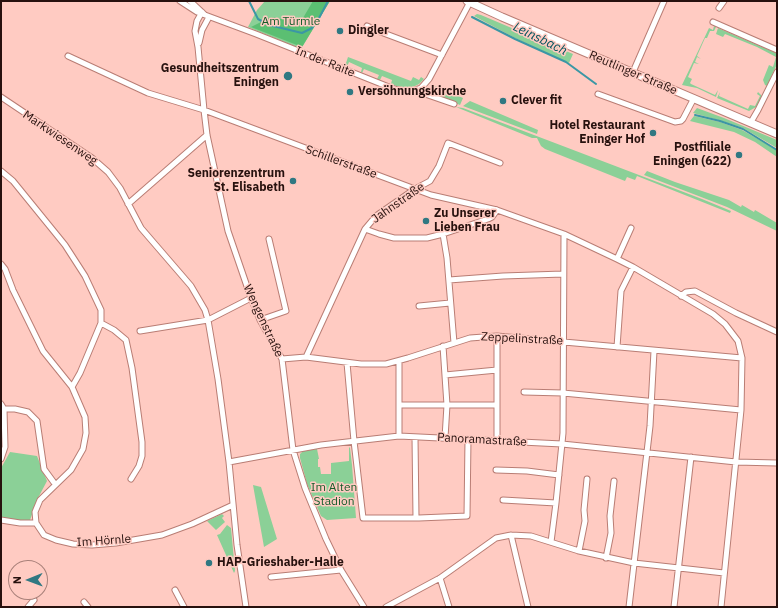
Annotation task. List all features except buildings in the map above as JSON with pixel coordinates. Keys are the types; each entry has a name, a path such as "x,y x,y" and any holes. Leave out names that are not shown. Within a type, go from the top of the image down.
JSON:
{"main road":[{"name":"Reutlinger Straße","path":"468,2 777,134"}],"street":[{"path":"182,1 193,10 204,14"},
{"path":"190,1 204,14"},
{"path":"633,72 664,1"},
{"path":"719,8 724,1"},
{"path":"454,104 425,94 421,88 429,79 468,2"},
{"name":"Wengenstraße","path":"198,47 204,14"},
{"name":"Wengenstraße","path":"204,14 196,28 204,110 207,135 228,231 260,320 282,359 294,450 301,478 314,512 341,570 364,607"},
{"name":"In der Raite","path":"204,14 394,89 409,92 421,88"},
{"path":"713,22 777,50"},
{"path":"367,26 442,55"},
{"name":"Schillerstraße","path":"68,56 148,93 204,110 431,195 497,210 564,234 617,259 713,314 725,324 738,341 742,358 741,410 721,607"},
{"path":"751,122 777,72"},
{"path":"598,94 676,122 683,119 694,98"},
{"name":"Markwiesenweg","path":"1,97 102,166 120,188 140,228 192,286 206,310 229,462 246,607"},
{"path":"128,204 207,135"},
{"name":"Jahnstraße","path":"306,357 365,228 376,216 415,189 430,181 439,166 448,143 500,163"},
{"path":"1,171 13,181 65,245 85,276 101,310 101,323 72,388"},
{"path":"365,228 394,238 428,238 488,219 492,217 497,210"},
{"path":"617,259 631,228"},
{"path":"443,234 449,280 454,343"},
{"path":"551,542 560,475 562,444 564,234"},
{"path":"260,320 286,311 269,238"},
{"path":"1,264 5,269 13,290 43,351 72,388 85,416 86,433 83,449 71,470 40,500 35,512 36,523 20,523 1,520"},
{"path":"617,347 621,291 633,268"},
{"path":"449,280 563,274"},
{"path":"681,296 686,292 695,291 737,314 777,332"},
{"path":"140,331 208,320 251,298"},
{"path":"420,306 450,304"},
{"path":"101,323 114,330 126,340 132,368 142,442 142,456 139,466 131,479"},
{"path":"497,336 497,441"},
{"name":"Zeppelinstraße","path":"282,359 306,357 372,365 399,361 443,346 476,337 497,336 742,358"},
{"path":"443,346 447,405 445,438"},
{"path":"629,607 651,401 654,351"},
{"path":"399,361 399,436"},
{"path":"347,363 362,518 467,516 468,439"},
{"path":"445,375 497,370"},
{"path":"524,392 563,393 741,410"},
{"path":"399,405 496,405"},
{"path":"1,459 5,447 2,407 28,412 36,421 44,469 55,484"},
{"name":"Panoramastraße","path":"229,462 294,450 399,436 562,444 736,462 777,463"},
{"path":"415,437 416,518"},
{"path":"674,607 691,457"},
{"path":"496,470 560,475"},
{"path":"579,551 584,527 587,479"},
{"path":"606,558 611,533 610,516 614,481"},
{"path":"503,500 556,502"},
{"name":"Im Hörnle","path":"36,523 44,534 56,540 73,544 92,545 116,543 162,535 192,524 233,505"},
{"path":"386,607 440,578 496,538 512,535 526,535 606,558 634,563 724,573"},
{"path":"512,535 528,607"},
{"path":"271,577 341,570"},
{"path":"440,578 449,607"},
{"path":"175,590 184,607"},
{"path":"28,607 34,600"},
{"path":"84,602 88,607"}],"green space":[{"name":"Am Türmle","path":"265,1 330,1 301,49 248,27 257,10"},
{"path":"313,1 330,1 302,47 251,27 271,17 299,22"},
{"path":"477,14 573,54 569,63 515,38 474,16"},
{"path":"714,26 716,27 714,31 710,31 707,38 705,38 697,56 701,59 697,57 695,62 699,64 694,63 688,77 692,79 691,84 715,95 718,90 716,97 697,88 682,85 709,28 713,30"},
{"path":"718,28 776,53 777,64 767,86 763,80 769,65 773,67 776,57 757,47 725,34 723,37 716,34"},
{"path":"348,57 411,81 413,77 419,80 421,77 424,79 413,87 399,87 391,84 392,80 382,76 380,80 377,79 379,75 364,69 362,73 362,68 349,62 347,67 345,66"},
{"path":"435,86 463,98 460,105 431,93"},
{"path":"720,92 719,96 748,109 750,105 755,106 760,96 757,94 758,92 762,96 756,107 749,111 717,98"},
{"path":"470,101 538,130 537,134 463,106"},
{"path":"456,107 463,108 731,211 730,213 637,176 635,180 627,177 625,181 545,149 541,146 537,138 532,138"},
{"path":"697,108 777,140 777,148 743,128 693,113"},
{"path":"694,116 720,122 742,130 777,150 777,157 755,142 734,132 690,121"},
{"path":"647,171 729,200 754,212 755,210 777,223 777,231 727,207 644,175"},
{"name":"Im Alten Stadion","path":"349,447 352,465 356,518 327,520 321,516 307,484 300,454 303,451 317,449 319,459 318,467 320,467 321,474 331,474 331,463 349,461"},
{"path":"10,452 37,456 47,481 38,498 30,520 22,521 1,519 1,468"},
{"path":"253,485 261,487 277,539 264,547"},
{"path":"222,514 224,516 222,518 225,522 216,530 207,521"},
{"path":"227,525 231,528 234,573 217,535 220,534"}],"waterway":[{"name":"Leinsbach","path":"249,1 258,19 269,25 302,33 312,28 328,1"},
{"name":"Leinsbach","path":"385,1 390,1"},
{"name":"Leinsbach","path":"472,17 515,39 566,62 596,84"},
{"name":"Leinsbach","path":"695,115 720,121 743,129 777,150"}],"place":[{"name":"Dingler","path":"340,31"},
{"name":"Gesundheitszentrum Eningen","path":"288,76"},
{"name":"Versöhnungskirche","path":"350,92"},
{"name":"Clever fit","path":"503,101"},
{"name":"Hotel Restaurant Eninger Hof","path":"653,133"},
{"name":"Postfiliale Eningen (622)","path":"739,155"},
{"name":"Seniorenzentrum St. Elisabeth","path":"293,181"},
{"name":"Zu Unserer Lieben Frau","path":"426,221"},
{"name":"HAP-Grieshaber-Halle","path":"209,563"}]}
